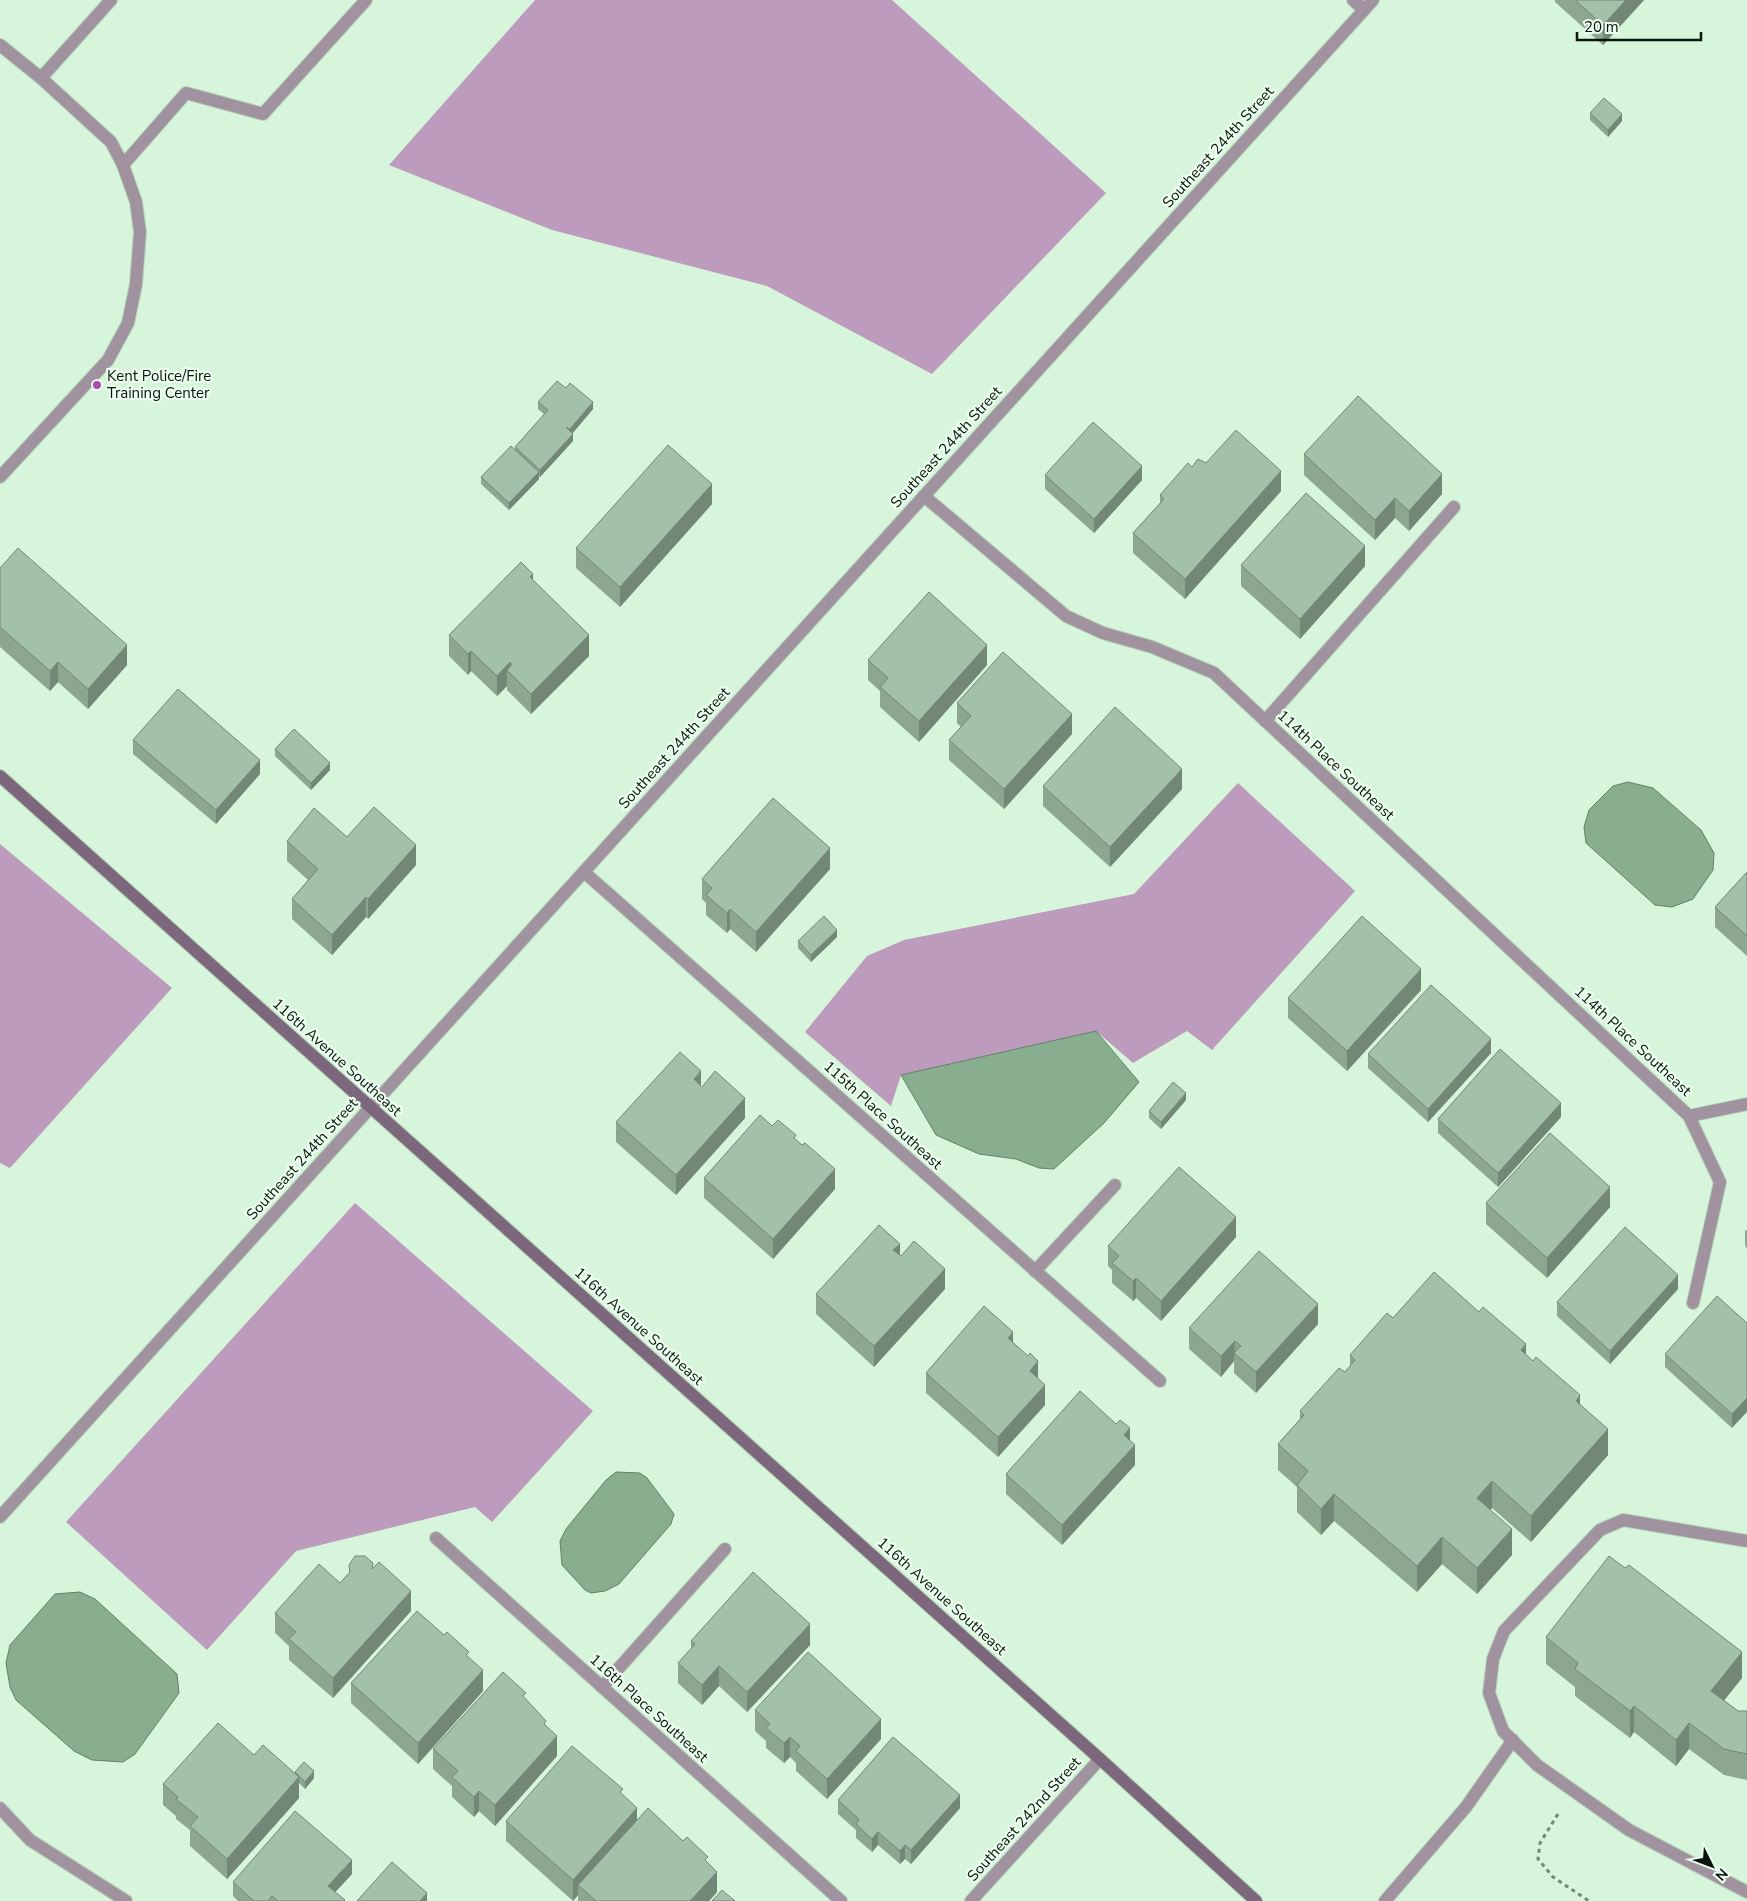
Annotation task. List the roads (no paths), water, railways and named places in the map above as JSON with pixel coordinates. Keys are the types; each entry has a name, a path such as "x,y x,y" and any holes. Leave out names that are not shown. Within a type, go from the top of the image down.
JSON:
{"main road":[{"name":"116th Avenue Southeast","path":"0,776 1100,1759 1256,1901"}],"street":[{"path":"41,78 111,0"},
{"path":"123,164 186,93 263,114 366,0"},
{"path":"1353,0 1364,10"},
{"name":"Southeast 244th Street","path":"0,1517 1373,0"},
{"path":"0,45 41,78 111,142 123,164 136,202 140,232 136,284 128,323 108,360 0,477"},
{"name":"114th Place Southeast","path":"924,496 1066,616 1102,633 1152,647 1214,673 1689,1116"},
{"path":"1265,721 1454,507"},
{"name":"115th Place Southeast","path":"584,872 1160,1381"},
{"path":"1693,1304 1720,1182 1689,1116 1747,1104"},
{"path":"1034,1271 1115,1185"},
{"path":"1747,1541 1623,1520 1600,1530 1504,1631 1493,1659 1489,1693 1504,1731 1536,1765 1629,1830 1747,1892"},
{"name":"116th Place Southeast","path":"436,1538 841,1901"},
{"path":"602,1687 724,1549"},
{"path":"1385,1901 1466,1807 1512,1740"},
{"name":"Southeast 242nd Street","path":"971,1901 1100,1759"},
{"path":"0,1808 30,1840 126,1901"}],"place":[{"name":"Kent Police/Fire Training Center","path":"97,385"}]}
